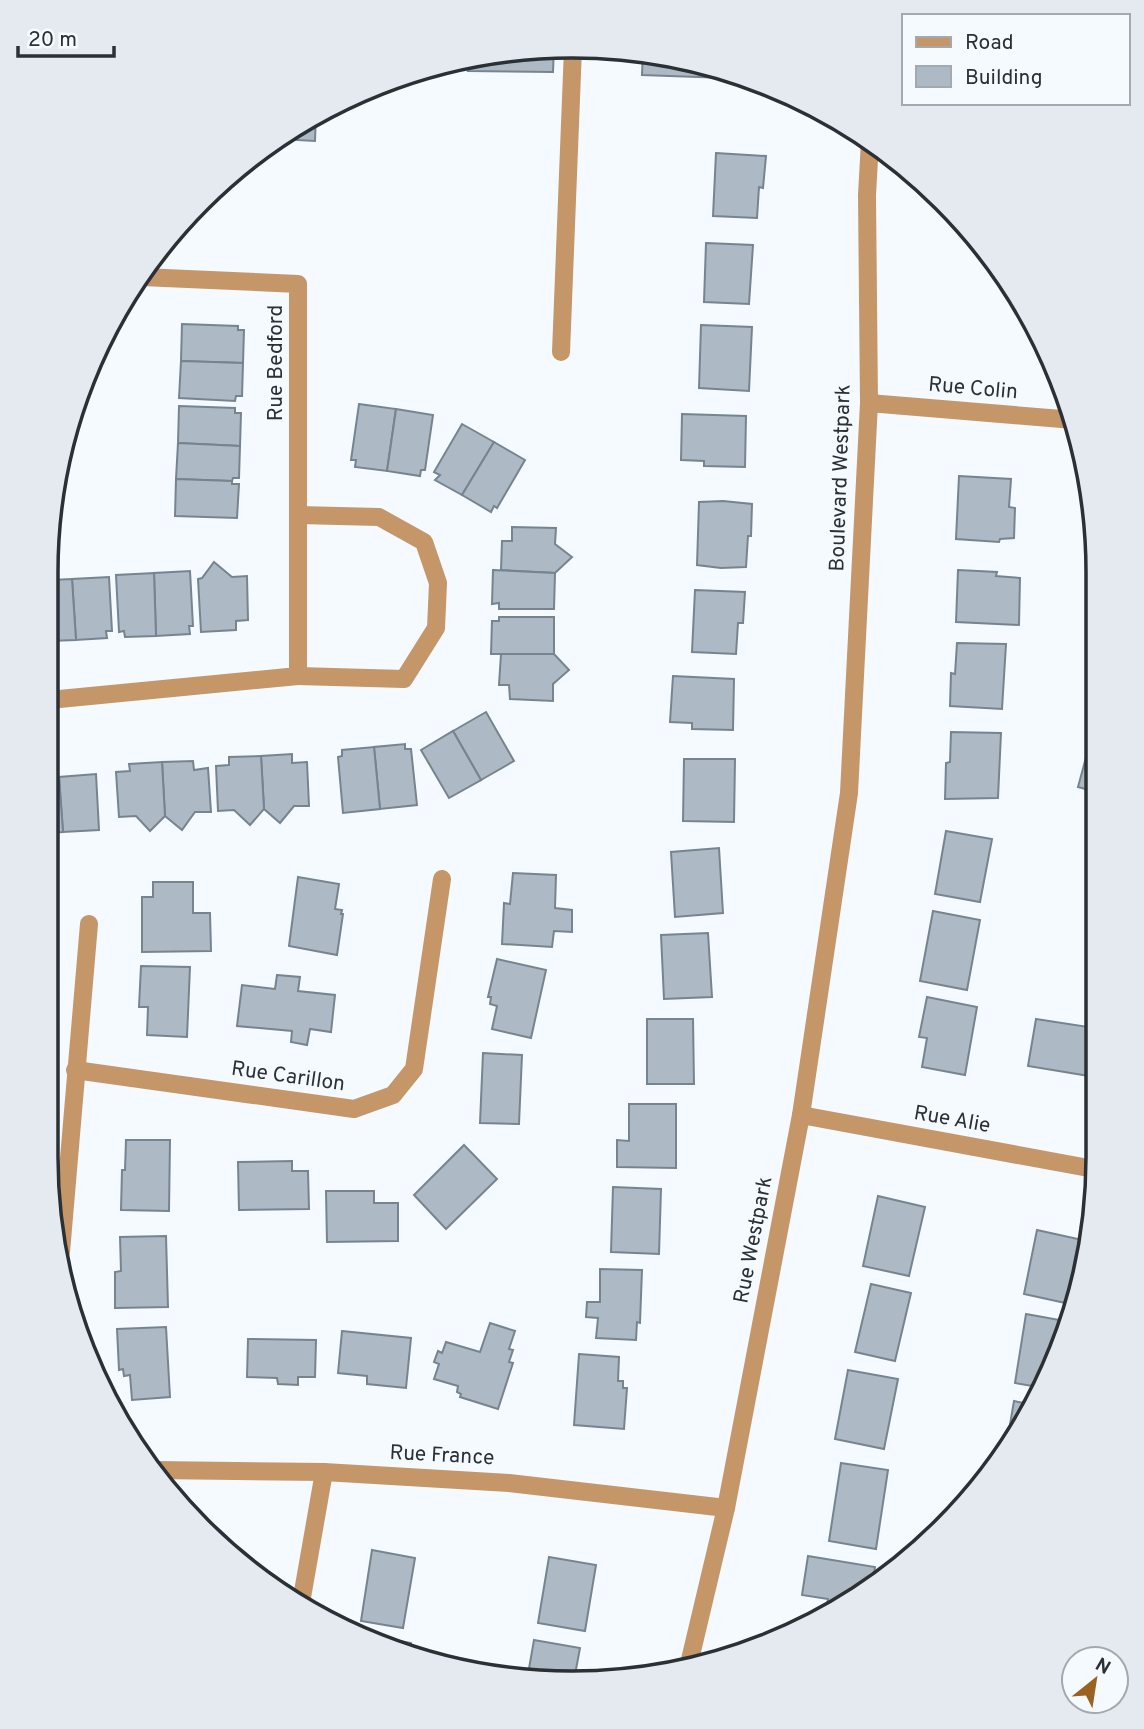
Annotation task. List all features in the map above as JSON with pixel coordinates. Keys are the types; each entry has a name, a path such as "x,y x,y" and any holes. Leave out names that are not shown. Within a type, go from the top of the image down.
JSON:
{"street":[{"path":"561,352 573,58"},
{"name":"Boulevard Westpark","path":"846,816 869,403 867,195 869,152"},
{"name":"Rue Bedford","path":"150,277 298,284 298,676"},
{"name":"Rue Colin","path":"869,403 1063,419"},
{"path":"58,699 298,676 404,679 436,628 438,583 424,542 379,517 299,515"},
{"name":"Rue Westpark","path":"691,1657 726,1508 801,1115 846,816"},
{"name":"Rue Carillon","path":"75,1070 354,1109 393,1095 414,1069 442,879"},
{"path":"63,1228 89,924"},
{"name":"Rue Alie","path":"801,1115 1086,1167"},
{"name":"Rue France","path":"164,1470 324,1472 509,1483 726,1508"},
{"path":"302,1595 324,1472"}],"building":[{"path":"554,59 553,72 468,71 505,62"},
{"path":"642,63 713,78 642,75"},
{"path":"316,127 315,141 293,140"},
{"path":"716,153 766,156 763,188 759,187 757,218 713,216"},
{"path":"706,243 753,245 749,304 704,302"},
{"path":"182,324 238,326 238,330 244,330 243,363 181,361"},
{"path":"701,325 752,327 749,391 699,388"},
{"path":"181,361 243,363 242,396 236,396 235,401 179,398"},
{"path":"359,404 396,409 387,471 355,467 356,460 351,460"},
{"path":"179,406 235,408 235,413 241,413 240,446 178,443"},
{"path":"396,409 433,415 425,470 421,470 420,476 387,471"},
{"path":"682,414 746,416 745,467 704,466 704,461 681,460"},
{"path":"462,424 494,442 462,495 435,480 440,475 434,472"},
{"path":"494,442 525,460 497,508 494,506 491,512 462,495"},
{"path":"178,443 240,446 239,478 233,478 232,481 176,479"},
{"path":"959,476 1011,479 1009,507 1015,508 1014,538 1000,539 999,542 956,539"},
{"path":"176,479 232,481 232,484 239,484 237,518 175,516"},
{"path":"699,502 752,504 746,567 697,565"},
{"path":"512,527 556,528 555,544 572,557 555,573 501,570 502,541 512,541"},
{"path":"214,562 232,577 247,576 248,620 236,621 236,630 201,632 198,579 202,578"},
{"path":"493,570 555,573 554,609 499,609 499,603 492,604"},
{"path":"958,570 997,572 996,576 1020,578 1019,625 956,622"},
{"path":"190,571 193,626 189,626 190,634 156,636 154,573"},
{"path":"154,573 156,636 125,637 124,631 119,632 116,575"},
{"path":"109,577 112,631 106,631 107,638 76,640 72,579"},
{"path":"72,579 76,640 58,641 58,580"},
{"path":"695,590 745,592 743,623 738,623 736,654 692,652"},
{"path":"499,617 554,617 554,654 491,654 492,621 499,621"},
{"path":"957,643 1006,644 1002,709 950,706 951,673 955,674"},
{"path":"501,654 554,654 569,670 553,684 553,701 510,699 509,685 499,685"},
{"path":"673,676 734,679 733,730 692,729 692,723 670,722"},
{"path":"486,712 514,761 481,780 453,731"},
{"path":"453,731 481,780 449,798 421,750"},
{"path":"951,732 1001,733 998,798 945,799 946,763 950,762"},
{"path":"405,744 405,749 411,749 417,805 380,809 374,747"},
{"path":"374,747 380,809 343,813 338,757 342,756 342,750"},
{"path":"292,754 292,763 307,762 309,806 294,806 280,823 264,809 261,756"},
{"path":"261,756 264,809 250,825 234,810 218,811 216,766 229,765 229,757"},
{"path":"1086,757 1086,789 1078,787"},
{"path":"684,759 735,759 734,822 683,821"},
{"path":"193,761 194,770 208,768 211,812 195,812 182,830 165,816 162,762"},
{"path":"162,762 165,816 150,831 136,816 119,817 116,772 130,771 129,764"},
{"path":"96,774 99,830 63,832 59,777"},
{"path":"58,777 59,777 63,832 58,832"},
{"path":"946,831 992,839 980,902 935,894"},
{"path":"719,848 723,913 675,917 671,852"},
{"path":"513,873 556,875 555,908 572,910 572,932 554,931 552,947 502,944 504,903 510,904"},
{"path":"298,877 339,884 335,909 342,910 343,914 337,955 289,946"},
{"path":"153,882 193,882 193,913 210,913 211,951 142,952 142,897 153,897"},
{"path":"933,911 980,920 967,990 920,981"},
{"path":"708,933 712,997 664,999 661,935"},
{"path":"497,959 546,970 531,1038 492,1029 497,1006 490,1004 491,997 488,997"},
{"path":"141,966 190,967 187,1037 147,1035 148,1007 139,1007"},
{"path":"277,975 300,977 298,991 335,995 331,1032 310,1029 307,1045 291,1042 292,1031 237,1026 242,985 275,989"},
{"path":"927,997 977,1007 965,1075 922,1067 927,1038 919,1037"},
{"path":"647,1019 693,1019 694,1084 647,1084"},
{"path":"1036,1019 1086,1027 1086,1076 1028,1066"},
{"path":"483,1053 522,1055 519,1124 480,1123"},
{"path":"629,1104 676,1104 676,1168 617,1167 617,1140 629,1141"},
{"path":"126,1140 170,1140 169,1211 121,1210"},
{"path":"464,1145 497,1179 446,1229 414,1195"},
{"path":"292,1161 292,1171 308,1171 309,1209 239,1210 238,1162"},
{"path":"613,1187 661,1189 659,1254 611,1252"},
{"path":"326,1191 374,1191 374,1203 398,1203 398,1241 327,1242"},
{"path":"878,1196 925,1207 909,1276 863,1266"},
{"path":"1037,1230 1079,1239 1065,1303 1024,1294"},
{"path":"166,1236 168,1307 115,1308 115,1272 121,1271 120,1237"},
{"path":"600,1269 642,1270 640,1323 637,1322 636,1340 596,1338 598,1318 586,1317 587,1302 600,1302"},
{"path":"871,1284 911,1293 895,1361 855,1352"},
{"path":"1026,1314 1060,1320 1032,1386 1015,1383"},
{"path":"490,1323 515,1331 509,1349 513,1350 509,1362 513,1363 498,1409 460,1397 458,1386 434,1379 439,1364 434,1362 438,1351 442,1353 446,1342 480,1352"},
{"path":"166,1327 170,1397 132,1400 130,1375 124,1376 123,1369 119,1370 117,1329"},
{"path":"342,1331 411,1338 406,1388 367,1384 367,1376 338,1373"},
{"path":"248,1339 316,1340 315,1377 298,1377 298,1385 278,1384 277,1378 247,1377"},
{"path":"579,1354 619,1357 618,1381 623,1381 623,1388 627,1388 624,1429 574,1425"},
{"path":"848,1370 898,1379 884,1449 835,1439"},
{"path":"1014,1401 1023,1403 1017,1414 1010,1427"},
{"path":"841,1463 888,1470 876,1549 829,1541"},
{"path":"372,1550 415,1558 403,1628 361,1621"},
{"path":"808,1556 875,1567 874,1573 827,1603 828,1599 802,1595"},
{"path":"549,1557 596,1565 585,1631 538,1623"},
{"path":"534,1640 580,1648 576,1671 529,1669"}]}
